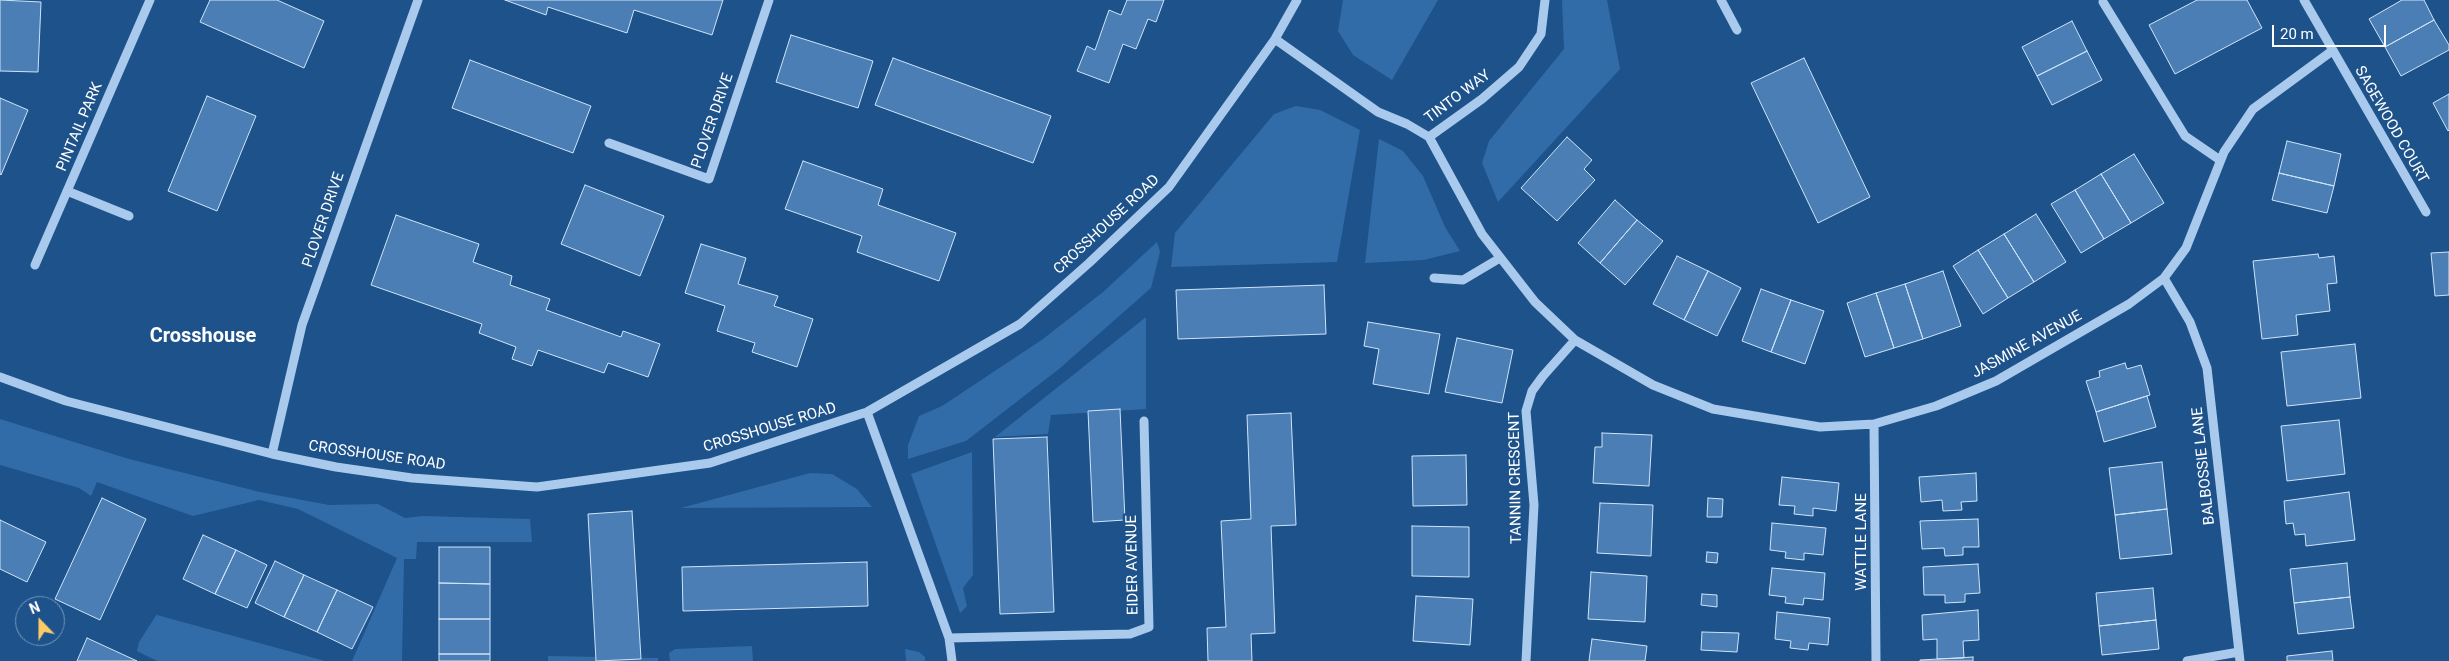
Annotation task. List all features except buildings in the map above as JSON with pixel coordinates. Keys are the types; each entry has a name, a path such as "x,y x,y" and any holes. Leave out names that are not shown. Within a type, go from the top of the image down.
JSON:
{"street":[{"name":"PINTAIL PARK","path":"34,265 149,0"},
{"name":"PLOVER DRIVE","path":"272,454 302,326 418,0"},
{"name":"PLOVER DRIVE","path":"609,143 709,179 769,0"},
{"name":"CROSSHOUSE ROAD","path":"0,377 66,401 272,454 336,467 412,478 537,487 710,463 867,412 1020,324 1089,263 1169,187 1274,40 1297,0"},
{"name":"TINTO WAY","path":"1274,40 1378,112 1407,124 1429,137 1482,99 1519,67 1541,34 1545,0"},
{"path":"1721,0 1737,30"},
{"name":"SAGEWOOD COURT","path":"2304,0 2426,212"},
{"path":"2103,2 2185,136 2220,160"},
{"name":"JASMINE AVENUE","path":"1429,137 1482,234 1535,302 1575,340 1653,385 1713,409 1820,427 1874,424 1936,406 1996,381 2129,304 2164,278 2186,248 2220,160 2253,108 2332,51"},
{"path":"67,191 128,216"},
{"path":"1434,278 1463,280 1500,258"},
{"name":"BALBOSSIE LANE","path":"2164,278 2190,322 2207,368 2240,656"},
{"name":"TANNIN CRESCENT","path":"1526,661 1534,505 1526,411 1532,392 1543,376 1575,340"},
{"path":"867,412 949,638 952,661"},
{"name":"EIDER AVENUE","path":"949,638 1130,634 1149,628 1144,421"},
{"name":"WATTLE LANE","path":"1874,424 1876,661"},
{"path":"2186,661 2240,656"}],"shaded area":[{"path":"1343,0 1438,0 1392,80 1353,55 1338,31"},
{"path":"1562,0 1607,0 1620,69 1498,202 1482,163 1489,141 1564,49"},
{"path":"1296,106 1320,110 1360,130 1337,262 1171,267 1175,233 1274,114"},
{"path":"1379,139 1403,151 1423,176 1445,227 1460,251 1424,260 1365,263"},
{"path":"1157,242 1160,252 1151,288 1059,369 966,441 908,459 908,445 919,416 942,406 1043,339 1103,292"},
{"path":"1146,317 1146,409 1051,415 1048,434 995,437"},
{"path":"0,419 129,459 260,492 329,505 378,504 405,518 423,516 530,519 532,542 417,542 416,559 404,559 402,661 352,661 397,558 298,509 259,500 193,516 97,482 91,496 79,488 0,465"},
{"path":"972,452 973,575 963,588 967,606 960,613 911,474"},
{"path":"810,473 832,474 857,489 872,507 681,508"},
{"path":"157,614 325,661 157,661 137,651 139,642"},
{"path":"752,646 753,661 670,661 669,653 675,649"},
{"path":"905,649 919,652 925,657 925,661 906,661"},
{"path":"548,656 658,658 658,661 548,661"}],"district":[{"name":"Crosshouse","path":"203,337"}]}
